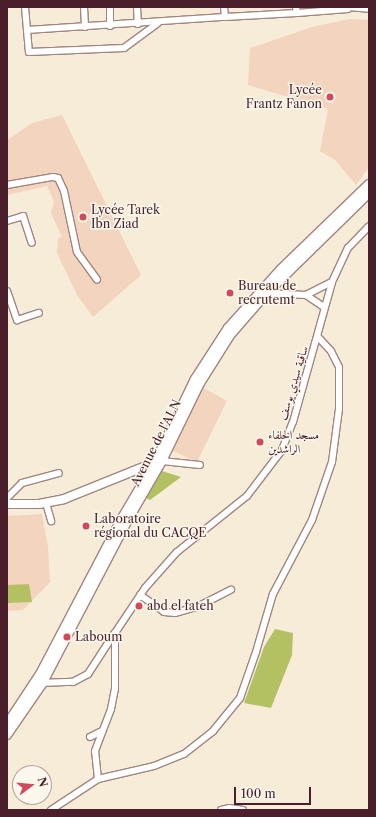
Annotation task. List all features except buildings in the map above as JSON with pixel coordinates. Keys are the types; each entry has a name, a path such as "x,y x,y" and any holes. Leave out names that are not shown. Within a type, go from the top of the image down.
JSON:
{"main road":[{"path":"7,735 39,683 122,518 159,462 207,359 228,328 369,184"},
{"path":"263,293 369,193"},
{"path":"7,504 18,506 46,503 89,490 159,462"},
{"path":"7,724 39,683"}],"street":[{"path":"24,7 29,52 124,48 158,23"},
{"path":"84,7 85,27"},
{"path":"110,7 110,26"},
{"path":"136,7 138,24"},
{"path":"224,7 225,17"},
{"path":"27,30 158,23 297,10 348,8 369,9"},
{"path":"7,185 53,177 58,178 64,191 77,252 97,280"},
{"path":"7,221 23,216 32,243"},
{"name":"ساقية سيدي يوسف","path":"39,683 73,682 88,674 140,595 177,552 247,496 268,471 282,450 293,422 318,337 324,307 332,282 348,248 369,226"},
{"path":"263,293 306,295 332,282"},
{"path":"7,291 16,320 39,313"},
{"path":"306,295 324,307"},
{"path":"51,810 98,779 154,766 184,754 213,731 240,698 273,594 312,520 324,492 336,435 340,386 338,367 331,351 318,337"},
{"path":"159,462 200,466"},
{"path":"7,498 22,483 59,473"},
{"path":"46,503 51,521"},
{"path":"140,595 164,612 175,613 199,606 231,590"},
{"path":"98,779 95,751 111,709 116,689 115,633"},
{"path":"90,737 102,731"},
{"path":"221,810 229,808 243,810"}],"shaded area":[{"name":"Lycée Frantz Fanon","path":"349,19 369,20 369,167 356,185 335,160 320,151 328,109 248,85 250,48 312,27"},
{"name":"Lycée Tarek Ibn Ziad","path":"62,115 141,275 93,317 77,295 57,253 58,238 62,237 51,213 54,202 47,186 7,195 7,140 32,123"},
{"path":"200,386 227,401 197,462 169,449"},
{"path":"42,514 48,547 50,582 23,610 7,611 7,516"}],"green space":[{"path":"162,471 181,477 150,500 146,498"},
{"path":"29,584 32,602 7,603 7,585"},
{"path":"275,629 293,633 292,655 271,708 244,703 264,647"}],"place":[{"name":"Lycée Frantz Fanon","path":"330,97"},
{"name":"Lycée Tarek Ibn Ziad","path":"83,217"},
{"name":"Bureau de recrutemt","path":"230,293"},
{"name":"مسجد الخلفاء الراشدين","path":"260,442"},
{"name":"Laboratoire régional du CACQE","path":"86,526"},
{"name":"abd el fateh","path":"139,606"},
{"name":"Laboum","path":"67,637"}]}
